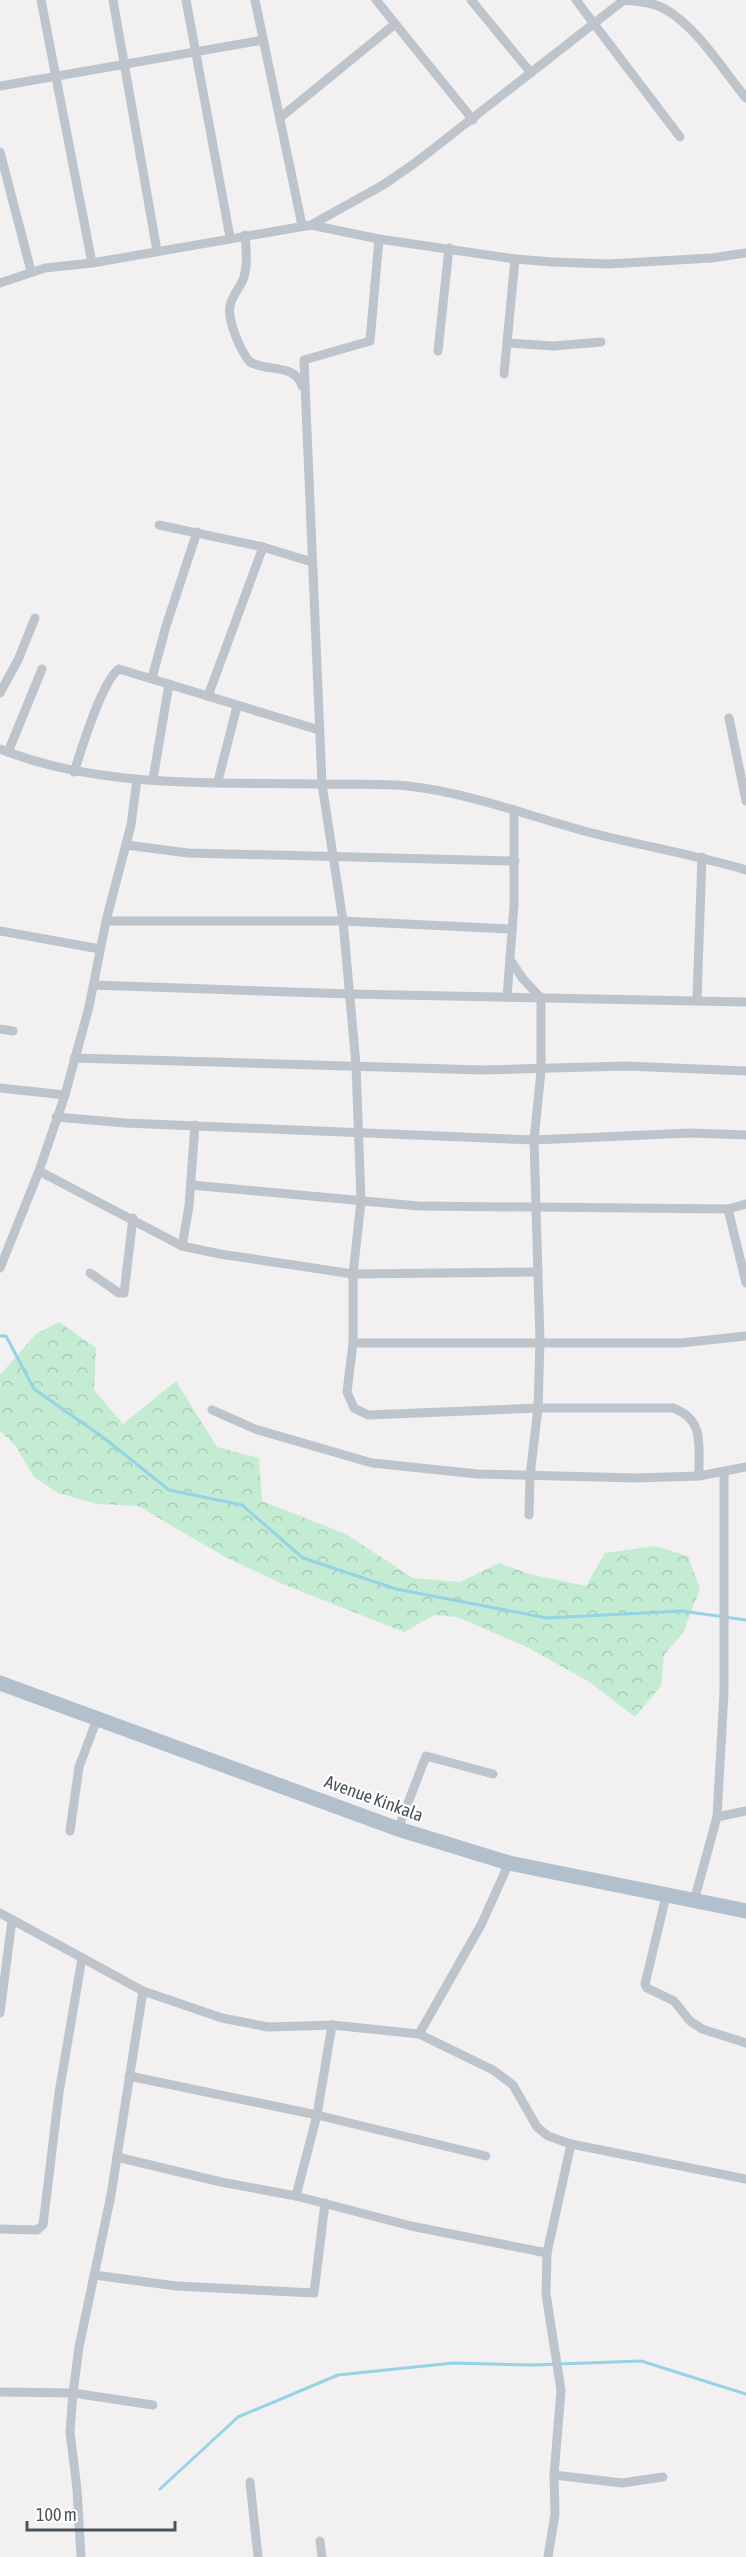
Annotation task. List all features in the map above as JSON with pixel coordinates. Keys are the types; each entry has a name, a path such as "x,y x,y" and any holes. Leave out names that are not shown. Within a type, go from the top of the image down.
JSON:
{"main road":[{"name":"Avenue Kinkala","path":"0,1683 398,1829 509,1863 746,1911"}],"street":[{"path":"41,0 54,77 92,263"},
{"path":"113,0 122,65 157,251"},
{"path":"186,0 230,237"},
{"path":"255,0 307,225"},
{"path":"376,0 473,120"},
{"path":"471,0 531,73"},
{"path":"576,0 680,137"},
{"path":"0,283 31,271 92,263 307,225 383,185 473,120 624,0 650,3 664,9 682,22 746,98"},
{"path":"281,117 395,24"},
{"path":"0,86 263,40"},
{"path":"0,152 31,271"},
{"path":"307,225 379,239 515,259 608,264 711,258 746,253"},
{"path":"245,235 246,267 243,280 230,305 234,327 250,362 295,375 302,383 305,398"},
{"path":"379,239 370,341 304,360 322,784 344,921 356,1065 361,1201 353,1274 353,1343 347,1392 349,1401 360,1413 368,1415 538,1408 673,1408 686,1413 694,1422 697,1432 699,1476"},
{"path":"438,351 449,248"},
{"path":"504,374 515,259"},
{"path":"507,343 553,346 601,342"},
{"path":"159,525 197,532 312,562"},
{"path":"152,678 166,626 197,532"},
{"path":"208,696 263,548"},
{"path":"0,693 18,660 35,618"},
{"path":"42,669 4,751 74,772 137,779 409,786 442,791 593,833 702,857 746,870"},
{"path":"74,772 94,715 112,674 119,669 319,730"},
{"path":"153,779 169,684"},
{"path":"218,781 237,706"},
{"path":"729,718 746,801"},
{"path":"0,1268 39,1171 64,1095 94,986 106,921 126,845 137,779"},
{"path":"507,997 511,961 515,861 514,810"},
{"path":"126,845 188,853 515,861"},
{"path":"697,999 702,857"},
{"path":"106,921 344,921 512,929"},
{"path":"0,931 100,949"},
{"path":"511,961 523,979 541,998 541,1071 534,1140 540,1342 538,1408 530,1476 529,1515"},
{"path":"94,986 746,1002"},
{"path":"0,1029 13,1031"},
{"path":"74,1058 541,1071 626,1066 746,1071"},
{"path":"0,1088 64,1095"},
{"path":"56,1117 534,1140 690,1133 746,1135"},
{"path":"182,1246 195,1125"},
{"path":"39,1171 133,1218 182,1246 260,1261 353,1274 538,1272"},
{"path":"190,1185 418,1206 728,1209 746,1204"},
{"path":"728,1209 746,1283"},
{"path":"90,1273 119,1293 124,1293 133,1218"},
{"path":"353,1343 681,1343 746,1336"},
{"path":"212,1410 255,1429 372,1463 478,1474 530,1476 699,1476 746,1467"},
{"path":"694,1901 717,1816 724,1693 724,1473"},
{"path":"70,1831 79,1767 97,1719"},
{"path":"398,1829 426,1756 493,1773"},
{"path":"717,1816 746,1811"},
{"path":"419,2034 481,1925 509,1863"},
{"path":"666,1896 645,1984 647,1988 674,2001 690,2021 702,2029 746,2043"},
{"path":"0,1913 142,1991 222,2018 268,2027 332,2025 419,2034 493,2070 513,2085 537,2127 548,2136 571,2144 746,2179"},
{"path":"0,2013 12,1920"},
{"path":"0,2229 37,2230 43,2225 59,2093 82,1959"},
{"path":"81,2557 77,2489 70,2432 73,2393 79,2347 117,2157 142,1991"},
{"path":"296,2196 317,2115 332,2025"},
{"path":"129,2076 317,2115 486,2156"},
{"path":"548,2557 555,2514 555,2475 561,2390 546,2294 547,2253 571,2144"},
{"path":"117,2157 221,2182 325,2202 411,2226 547,2253"},
{"path":"94,2275 176,2286 314,2293 325,2202"},
{"path":"0,2392 73,2393 153,2405"},
{"path":"555,2475 622,2483 663,2477"},
{"path":"250,2482 258,2557"},
{"path":"320,2541 322,2557"}],"green space":[{"path":"59,1322 96,1348 94,1390 123,1424 176,1381 217,1447 259,1458 262,1501 346,1534 413,1578 460,1582 499,1563 529,1574 586,1586 605,1553 655,1546 688,1556 700,1589 683,1633 664,1655 661,1686 635,1717 591,1683 527,1647 457,1617 434,1615 404,1632 285,1585 227,1558 138,1506 97,1504 58,1493 34,1477 15,1445 0,1431 0,1375 36,1334"}],"waterway":[{"path":"0,1336 6,1336 34,1389 104,1438 169,1490 242,1505 303,1558 396,1589 547,1618 682,1611 746,1620"},
{"path":"160,2489 238,2417 338,2375 453,2363 532,2365 641,2361 746,2394"}]}
